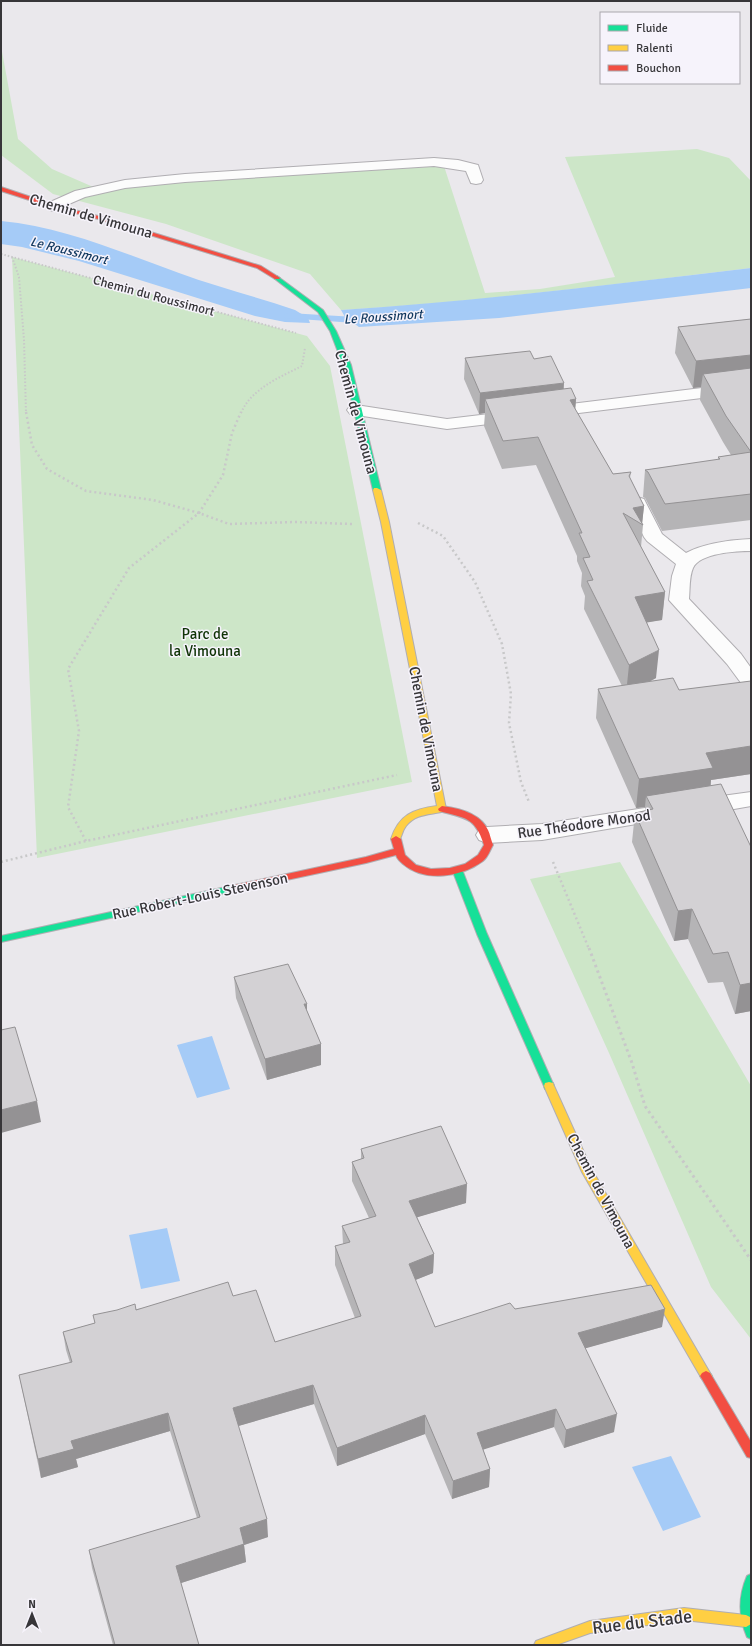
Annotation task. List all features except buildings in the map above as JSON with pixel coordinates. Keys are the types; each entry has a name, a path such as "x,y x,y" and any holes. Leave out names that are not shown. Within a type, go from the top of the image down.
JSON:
{"street":[{"name":"Chemin de Vimouna","path":"1,189 53,206 100,218 259,267 279,279 321,311 333,331 346,365 384,522 442,809"},
{"path":"356,410 447,424 751,387"},
{"path":"637,503 654,537 686,563"},
{"path":"751,545 731,546 704,551 686,563 681,578 679,600 734,659 751,682"},
{"name":"Rue Théodore Monod","path":"487,836 542,832 751,799"},
{"path":"442,809 465,814 479,823 487,836 487,850 480,861 470,868 445,874 432,873 414,867 402,859 396,843 398,829 408,818 420,812 442,809"},
{"name":"Rue Robert-Louis Stevenson","path":"1,939 366,860 398,851"},
{"name":"Chemin de Vimouna","path":"458,872 482,934 586,1168 751,1453"},
{"path":"751,1580 747,1588 744,1604 746,1621 751,1633"},
{"name":"Rue du Stade","path":"540,1645 590,1627 684,1614 746,1621"}],"lane":[{"path":"53,206 80,194 125,184 185,178 434,162 458,164 472,168 476,180"}],"path":[{"name":"Chemin du Roussimort","path":"1,254 300,334"},
{"path":"12,257 19,277 24,340 26,418 32,445 47,469 86,491 152,500 199,513"},
{"path":"86,841 68,806 79,731 68,669 129,568 199,513 222,475 232,433 245,403 273,380 302,366 306,343"},
{"path":"1,862 86,841 397,775"},
{"path":"542,832 586,940 632,1063 645,1106 751,1260"}],"green space":[{"path":"1,46 18,139 52,169 91,186 110,191 147,184 444,166 485,293 540,289 615,277 565,157 697,149 729,158 751,181 751,268 495,297 392,307 341,310 310,274 166,224 53,194 1,155"},
{"name":"Parc de la Vimouna","path":"12,257 307,336 330,366 412,782 37,858"},
{"path":"620,862 751,1086 751,1339 711,1287 609,1053 530,879"}],"water":[{"path":"1,221 47,229 92,241 193,278 295,310 308,318 310,323 285,322 255,316 79,261 22,247 1,244"},
{"path":"751,268 751,288 499,318 359,327 345,317 341,310 496,297"},
{"path":"212,1036 230,1089 197,1098 177,1045"},
{"path":"167,1228 180,1281 141,1289 129,1235"},
{"path":"671,1456 701,1517 663,1531 632,1467"}],"waterway":[{"name":"Le Roussimort","path":"289,316 355,320 365,319"}],"traffic: fast":[{"path":"277,278 321,311 333,331 347,365 377,490"},
{"path":"458,872 482,934 549,1086"},
{"path":"1,939 235,888"},
{"path":"751,1580 748,1587 745,1606 751,1633"}],"traffic: slow":[{"path":"377,490 385,522 442,809"},
{"path":"396,839 402,824 407,819 419,813 442,809"},
{"path":"549,1086 586,1169 706,1376"},
{"path":"540,1645 590,1627 684,1614 746,1621"}],"traffic: jam":[{"path":"1,189 53,206 100,218 259,267 277,278"},
{"path":"396,839 401,857 413,868 431,872 450,872 468,866 482,857 488,845 484,830 480,825 466,815 442,809"},
{"path":"235,888 366,860 398,851"},
{"path":"706,1376 751,1453"}]}
